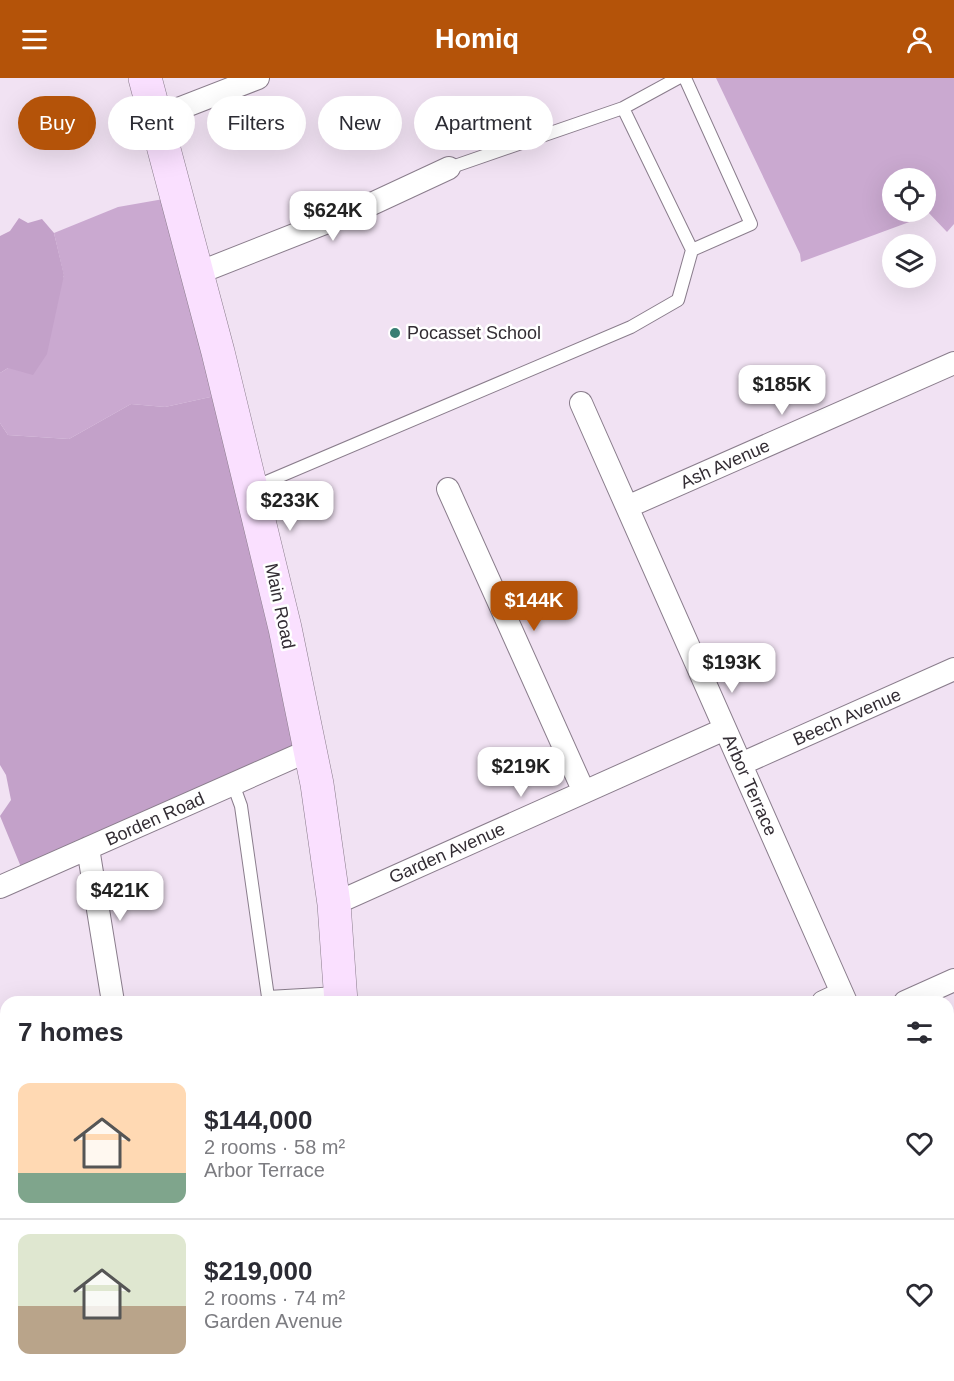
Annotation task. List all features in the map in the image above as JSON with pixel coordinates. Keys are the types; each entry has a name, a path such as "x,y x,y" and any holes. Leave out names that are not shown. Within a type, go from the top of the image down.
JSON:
{"main road":[{"name":"Main Road","path":"145,78 150,96"},
{"name":"Main Road","path":"164,150 198,273 252,488 310,750 334,904 340,996"}],"street":[{"path":"195,102 258,78"},
{"path":"198,273 363,208 450,168"},
{"name":"Ash Avenue","path":"627,507 954,363"},
{"name":"Arbor Terrace","path":"581,403 741,764 836,996"},
{"path":"448,489 584,792"},
{"name":"Beech Avenue","path":"741,764 954,669"},
{"name":"Garden Avenue","path":"334,904 725,729"},
{"name":"Borden Road","path":"0,887 310,750"},
{"path":"88,848 112,996"},
{"path":"918,996 954,980"}],"lane":[{"path":"450,168 623,108 678,78"},
{"path":"685,78 751,224 692,250"},
{"path":"252,488 631,327 678,300 692,250 623,108"},
{"path":"233,784 241,806 268,996"}],"shaded area":[{"path":"716,78 954,78 954,224 947,232 936,220 936,168 882,168 882,222 909,222 801,262 800,254"},
{"path":"175,197 224,394 165,407 131,404 69,439 8,435 0,423 0,373 8,368 64,276 54,233 118,207"},
{"path":"19,218 28,223 42,219 54,233 64,275 47,354 33,375 8,368 0,373 0,236 10,231"},
{"path":"224,394 307,740 21,867 0,816 11,800 6,775 0,765 0,423 8,435 69,439 131,404 165,407"}],"place":[{"name":"Pocasset School","path":"395,333"}]}
